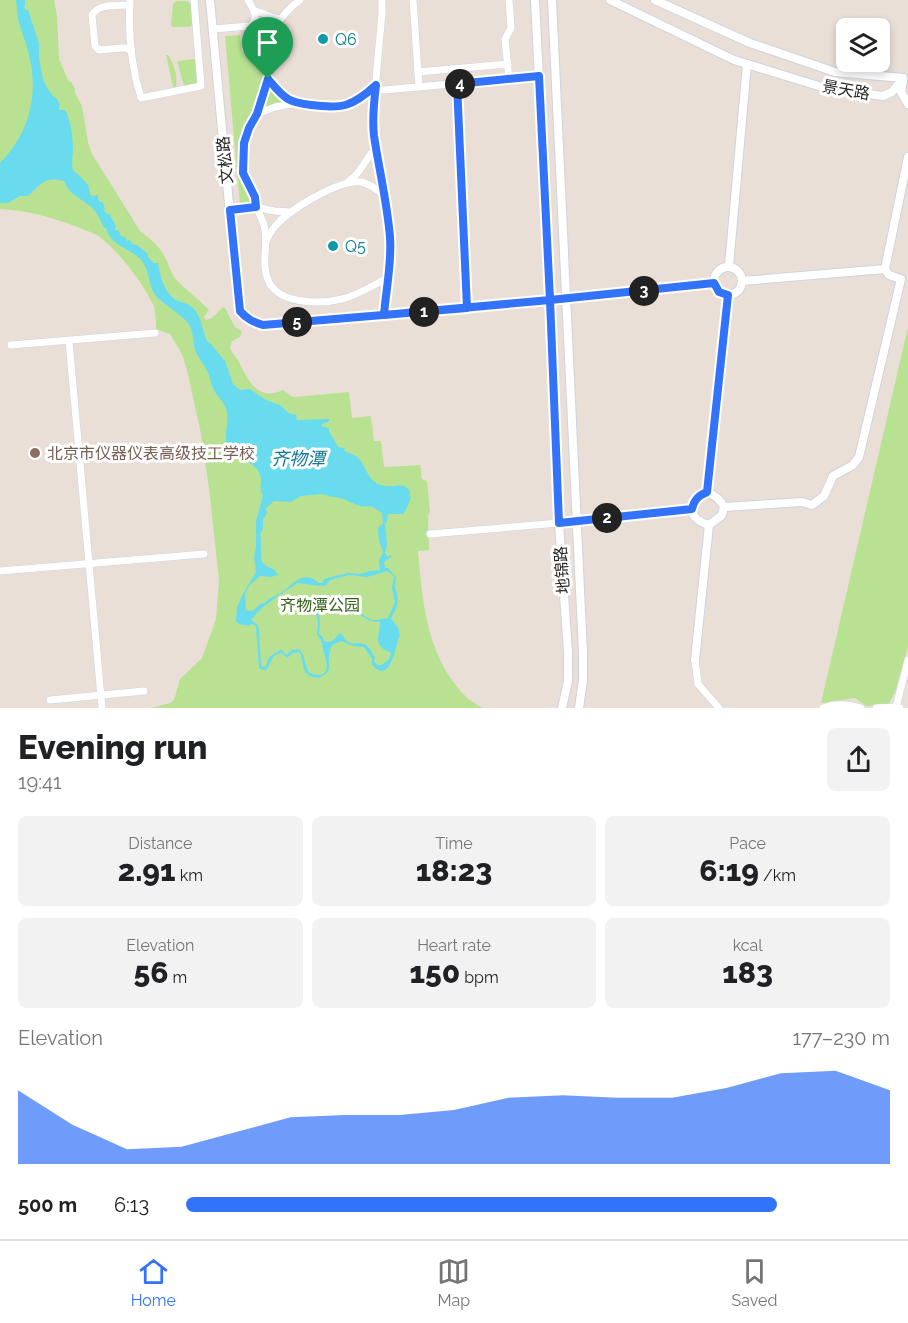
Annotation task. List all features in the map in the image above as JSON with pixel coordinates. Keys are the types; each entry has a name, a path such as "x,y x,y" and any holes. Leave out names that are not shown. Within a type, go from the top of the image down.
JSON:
{"street":[{"path":"131,51 126,48 99,50 95,46 92,15 97,9 107,3 130,2 131,51 141,98 201,86 194,2 185,0"},
{"name":"文松路","path":"210,0 240,311 246,318 263,325 384,315"},
{"path":"213,29 253,24 256,18 248,0"},
{"path":"267,48 280,19 300,0"},
{"path":"413,0 419,87"},
{"path":"508,79 505,39 511,28 509,0"},
{"name":"地锦路","path":"535,0 559,523 569,671 562,708"},
{"name":"地锦路","path":"552,0 583,653 583,680 579,708"},
{"name":"景天路","path":"610,0 734,60 825,88 883,96 892,92 903,78"},
{"name":"景天路","path":"655,0 750,43 835,72 903,78"},
{"path":"382,1 373,112 374,134 390,238 384,315 714,283"},
{"path":"254,11 280,19"},
{"path":"253,24 264,37 267,48 268,79 257,114 244,143 243,173 255,197 256,207 265,231 264,254 268,282 277,293 283,296 320,302 343,299 388,278"},
{"path":"198,41 214,40"},
{"path":"418,72 508,64"},
{"path":"729,267 747,64"},
{"path":"384,90 539,76"},
{"path":"903,78 901,92 908,104"},
{"path":"268,79 284,96 297,103"},
{"path":"457,84 467,308"},
{"path":"257,114 275,107 297,103 338,107 355,101 376,85"},
{"path":"345,184 355,177 370,153 377,148"},
{"path":"724,507 802,502 812,505 824,496 833,476 853,465 859,457 901,279 889,275 885,268 908,157"},
{"path":"266,243 273,229 291,212 310,200 345,184 360,182 368,184 385,196"},
{"path":"230,210 256,207 274,212 291,212"},
{"path":"725,267 734,268 740,273 742,281 736,292 728,295 719,292 714,283 717,271 725,267"},
{"path":"742,281 885,268"},
{"path":"707,492 728,295"},
{"path":"11,345 155,333"},
{"path":"69,340 102,708"},
{"path":"709,525 694,517 692,509 693,502 707,492 720,500 724,507 722,515 709,525 695,660 698,684 719,708"},
{"path":"430,534 692,509"},
{"path":"0,571 204,554"},
{"path":"876,708 898,707 908,660"},
{"path":"50,700 144,691"},
{"path":"823,708 845,704 861,708"}],"green space":[{"name":"齐物潭公园","path":"0,0 54,0 59,59 82,106 91,152 140,231 161,251 174,277 209,310 204,317 206,320 212,318 223,307 235,327 242,331 240,337 232,341 230,348 254,387 266,393 283,390 294,397 349,392 352,418 371,416 374,441 381,441 384,467 420,465 422,479 427,481 430,511 428,516 429,550 418,551 427,621 445,670 464,695 483,708 151,708 174,700 180,679 202,658 216,619 219,580 201,434 182,354 170,334 156,329 155,309 150,298 123,260 99,236 91,232 41,215 0,209"},
{"path":"176,1 187,1 191,4 193,24 190,27 171,26 173,4"},
{"path":"262,17 275,21 268,36 263,27"},
{"path":"240,35 242,52 246,53 257,48 255,35 261,37 266,67 255,111 241,142 241,174 253,200 252,203 244,206 240,205 225,36"},
{"path":"166,55 170,58 175,70 176,87 173,87"},
{"path":"196,60 199,84 184,86 177,61"},
{"path":"272,86 284,100 283,103 263,109 269,87"},
{"path":"908,327 908,647 895,692 888,705 866,706 855,698 821,703"}],"water":[{"name":"齐物潭","path":"16,0 25,0 24,8 28,10 39,43 43,79 60,104 59,110 65,110 69,119 73,140 73,170 87,184 90,195 98,195 100,202 103,202 104,211 110,215 116,226 115,230 119,230 120,235 127,241 130,240 132,244 137,245 148,254 154,263 158,263 161,278 168,293 176,300 189,305 196,312 207,341 225,361 233,384 240,390 250,389 266,400 280,405 290,414 297,415 298,420 330,419 321,426 329,428 338,447 345,448 344,451 358,458 373,481 384,486 405,486 410,491 411,497 403,514 388,514 385,524 387,545 385,553 388,557 392,556 384,562 385,568 388,568 396,577 398,600 391,618 400,635 386,670 381,671 375,668 364,647 341,641 332,645 328,671 319,678 307,673 301,654 298,652 287,658 282,653 278,654 266,670 259,668 256,626 242,625 236,620 237,607 256,572 254,557 256,521 263,495 260,475 255,466 230,454 227,448 226,408 214,391 207,371 197,354 191,328 185,319 156,296 142,261 112,239 95,211 70,191 64,181 48,180 40,184 28,196 20,196 8,203 0,203 0,163 25,126 32,99 32,70 18,20","holes":["322,494 361,506 371,506 382,513 383,523 378,528 383,552 379,561 380,570 361,574 348,573 324,579 322,583 311,578 303,578 260,604 253,611 246,610 245,594 250,585 260,576 278,575 262,561 260,534 267,513 266,508 274,501 291,502 301,496","387,571 394,576 392,588 395,602 388,618 372,620 351,610 331,596 315,602 317,635 322,641 327,663 324,673 321,675 310,673 299,649 292,650 286,655 280,650 269,657 266,666 261,665 259,629 257,624 251,620 266,605 297,583 321,586 326,585 330,580 349,575 367,577","331,600 371,621 380,622 378,642 382,648 391,653 389,659 382,665 377,665 374,661 375,657 367,646 349,642 340,633 332,641 324,641 319,634 320,616 317,606 322,601"]}],"place":[{"name":"Q6","path":"323,39"},
{"name":"Q5","path":"333,246"},
{"name":"北京市仪器仪表高级技工学校","path":"35,453"}],"route":[{"path":"268,79 257,114 244,143 243,173 255,197 256,207 230,210 240,311 246,318 263,325 384,315 467,308 457,84 539,76 550,300 714,283 719,292 728,295 707,492 693,502 692,509 559,523 550,300 431,311 384,315 390,238 374,134 373,112 376,85 355,101 333,108 289,100 268,79"}]}
